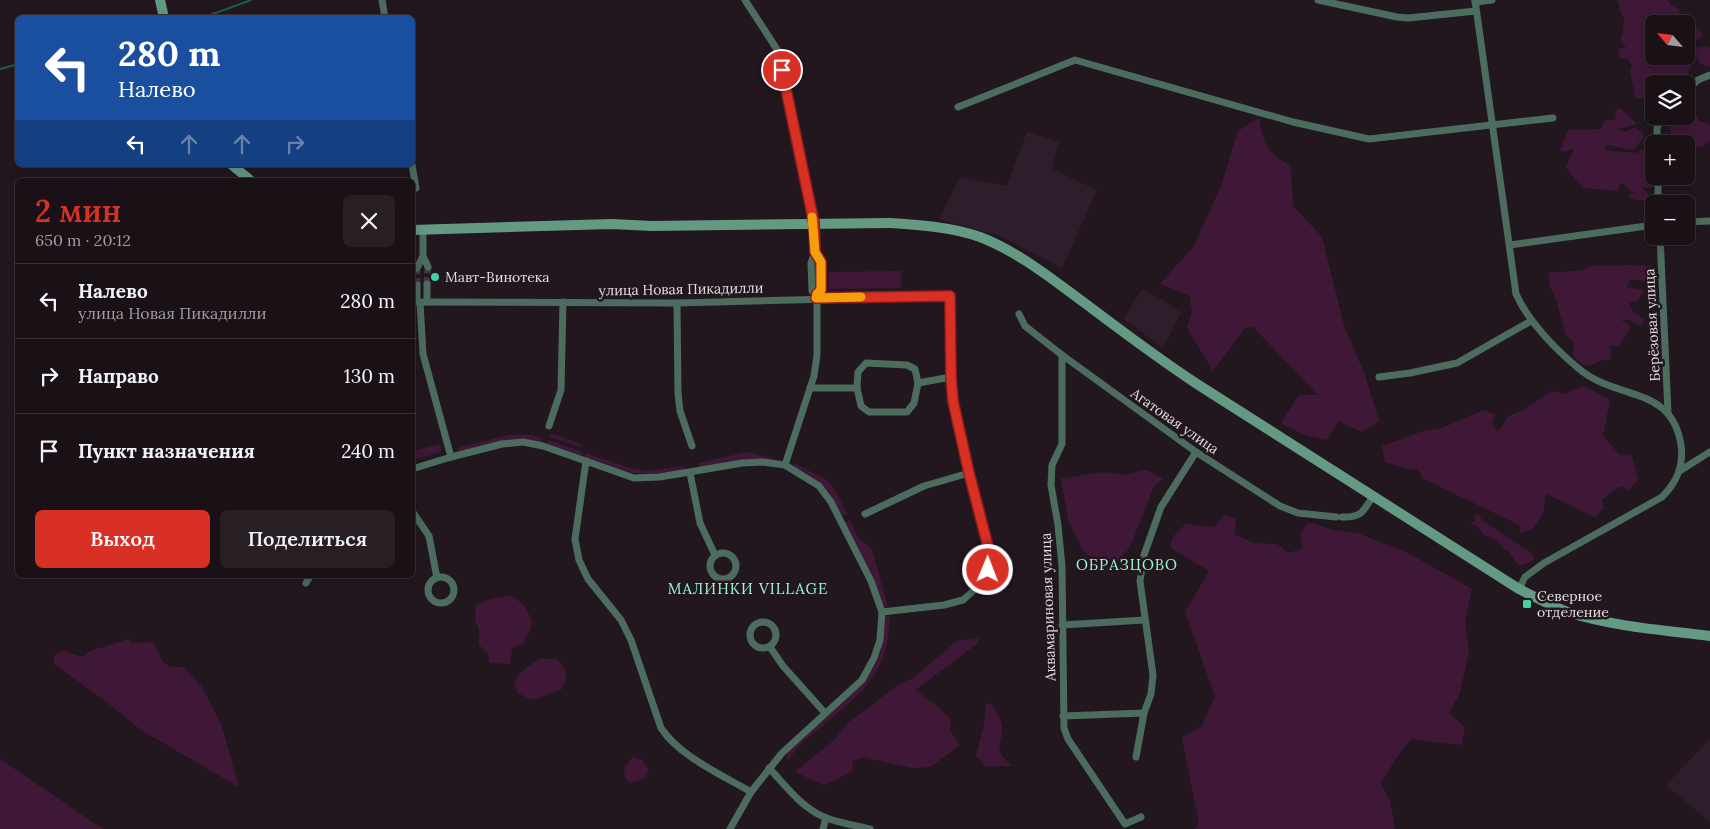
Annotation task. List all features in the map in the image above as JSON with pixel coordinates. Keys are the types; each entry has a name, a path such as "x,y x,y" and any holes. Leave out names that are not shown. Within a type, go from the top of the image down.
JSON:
{"street":[{"path":"160,0 163,15"},
{"path":"382,0 384,15"},
{"path":"744,0 778,51 814,223 815,252 811,263 812,291 816,296 817,355 814,376 785,465"},
{"path":"1318,0 1408,18 1476,11"},
{"path":"1492,0 1475,1 1516,294 1531,321 1584,372 1609,385 1648,398 1661,406 1668,413 1680,437 1682,454 1681,470 1674,483 1662,497 1544,563 1525,577 1519,589"},
{"path":"958,107 1075,60 1293,122 1368,139 1553,118"},
{"path":"1695,83 1710,75"},
{"path":"234,167 248,178"},
{"path":"415,182 416,188"},
{"path":"1695,222 1710,221"},
{"path":"428,267 422,256 418,230 612,224 652,226 890,223 962,232 982,238 1022,258 1052,278 1153,355 1519,589 1568,612 1596,620 1710,636"},
{"path":"1510,245 1645,226"},
{"name":"Берёзовая улица","path":"1660,245 1668,413"},
{"path":"417,268 422,256"},
{"path":"419,302 427,284"},
{"path":"416,285 423,354 451,457"},
{"name":"улица Новая Пикадилли","path":"419,302 677,303 816,296 950,296 951,377"},
{"path":"549,426 561,390 563,302"},
{"path":"677,303 678,393 680,411 692,446"},
{"name":"Агатовая улица","path":"1019,314 1025,326 1062,355 1196,452 1280,506 1298,514 1339,517 1358,516 1372,496"},
{"path":"1379,377 1410,373 1457,363 1531,321"},
{"name":"Аквамариновая улица","path":"1062,355 1062,444 1052,465 1051,485 1058,525 1062,566 1064,728 1068,739 1125,824 1141,816"},
{"path":"866,363 907,365 915,370 918,383 914,403 907,412 869,412 861,406 857,388 858,372 866,363"},
{"path":"882,612 944,605 963,600 981,584 988,570 990,554 953,401 951,377 918,383"},
{"path":"810,388 857,388"},
{"path":"415,468 502,444 522,442 543,446 634,478 660,478 742,463 762,462 785,465 819,486 831,502 871,581 882,612 880,640 874,658 862,680 782,753 750,792 730,829"},
{"path":"1136,757 1144,713 1151,694 1153,675 1140,581 1144,555 1161,507 1196,452"},
{"path":"1681,470 1710,452"},
{"path":"586,461 575,539 579,560 588,580 620,620 631,640 661,728 667,738 680,750 750,792"},
{"path":"690,473 700,524 715,556"},
{"path":"865,514 924,486 969,473"},
{"path":"415,515 429,536 437,578"},
{"path":"306,583 309,578"},
{"path":"1062,625 1144,620"},
{"path":"770,647 783,666 825,713"},
{"path":"1063,716 1144,713"},
{"path":"769,768 798,800 826,818 870,829"},
{"path":"823,829 826,818"}],"shaded area":[{"path":"1617,0 1667,0 1671,5 1679,9 1680,15 1645,15 1645,65 1691,65 1688,75 1645,75 1645,99 1635,98 1630,70 1632,65 1628,59 1619,58 1619,49 1626,47 1620,40 1625,19 1622,16"},
{"path":"1695,28 1702,33 1701,37 1695,41"},
{"path":"1695,48 1710,48 1710,67 1701,64 1695,56"},
{"path":"1619,107 1637,124 1617,129 1625,132 1635,127 1644,134 1643,138 1634,150 1607,145 1604,150 1635,153 1645,150 1645,185 1654,185 1651,189 1642,188 1647,191 1648,195 1645,195 1645,201 1631,199 1628,195 1638,193 1631,192 1622,182 1617,191 1583,188 1566,168 1574,148 1565,152 1560,150 1568,130 1601,129 1604,121 1616,119 1615,112"},
{"path":"1695,115 1699,122 1705,122 1710,126 1710,140 1702,147 1695,148 1695,135 1670,135 1670,125 1695,125"},
{"path":"1259,118 1265,141 1271,152 1291,166 1293,206 1322,237 1344,326 1365,375 1379,421 1362,432 1338,421 1327,440 1305,435 1281,423 1299,395 1318,395 1253,327 1245,328 1213,371 1187,328 1192,311 1189,295 1160,284 1194,246 1221,186 1238,131"},
{"path":"1027,132 1059,142 1052,169 1097,190 1062,268 1000,236 939,219 960,177 1007,186"},
{"path":"1591,266 1652,266 1644,281 1630,279 1627,287 1644,290 1638,301 1629,303 1633,312 1644,319 1641,326 1630,320 1621,320 1631,326 1620,345 1610,346 1611,359 1585,366 1573,356 1574,342 1566,336 1556,299 1550,286 1548,273 1583,270"},
{"path":"901,271 901,288 829,289 829,272"},
{"path":"1142,289 1163,300 1181,313 1163,348 1124,319"},
{"path":"1584,386 1610,400 1603,436 1619,454 1632,456 1638,480 1629,490 1621,486 1602,499 1604,508 1595,517 1546,494 1543,513 1533,529 1520,533 1519,525 1422,478 1418,469 1410,470 1385,462 1382,446 1423,431 1442,428 1484,410 1495,414 1492,424 1498,431 1509,416 1523,410 1552,391 1563,394"},
{"path":"551,433 580,444 582,448 550,437"},
{"path":"508,435 530,435 542,438 541,442 511,440 458,451 458,448"},
{"path":"548,440 583,452 582,456 547,444"},
{"path":"440,444 441,452 415,459 415,450"},
{"path":"747,452 775,459 774,461 749,459 699,467 699,463"},
{"path":"586,453 630,468 647,471 683,466 684,470 660,474 633,473 584,457"},
{"path":"795,463 828,481 847,514 843,516 828,493 816,481 793,467"},
{"path":"1147,470 1163,479 1154,486 1130,547 1109,571 1083,551 1068,519 1061,479 1103,472 1122,475"},
{"path":"1224,515 1236,518 1235,534 1253,543 1277,544 1289,553 1303,548 1300,535 1308,522 1334,530 1357,533 1408,553 1472,589 1465,621 1469,653 1459,695 1449,713 1465,727 1461,745 1411,739 1396,758 1381,783 1390,802 1395,829 1194,829 1199,824 1182,737 1202,726 1215,696 1185,612 1209,571 1171,548 1171,544 1175,534 1186,524 1214,527"},
{"path":"1474,515 1479,515 1482,520 1531,553 1534,557 1532,562 1519,566 1508,551 1494,538 1484,535 1477,526 1470,523 1475,521"},
{"path":"850,520 859,539 872,549 888,607 882,604 861,552 845,522"},
{"path":"511,595 525,606 532,621 530,630 523,643 512,648 510,664 489,663 489,654 479,645 479,629 475,620 476,605 491,599"},
{"path":"886,616 890,616 884,653 870,680 861,692 804,742 789,760 787,759 786,752 866,680 878,660"},
{"path":"978,638 978,643 915,690 943,711 951,720 949,729 960,745 930,767 911,768 864,757 853,760 852,772 824,785 795,772 834,740 848,723 899,684 913,678 957,641"},
{"path":"129,639 132,643 152,642 167,665 183,667 202,687 221,724 239,787 141,730 104,700 54,664 54,656 64,650 83,657 90,651"},
{"path":"539,659 557,659 565,669 566,680 562,689 533,700 517,693 514,682 522,671"},
{"path":"991,703 1002,725 1000,751 1012,766 985,766 976,756 984,724 986,705"},
{"path":"1710,739 1710,822 1666,785"},
{"path":"633,757 642,760 649,770 645,778 629,783 624,775 625,766"},
{"path":"0,759 103,829 0,829"}],"waterway":[{"path":"210,15 251,0"},
{"path":"0,69 15,65"}],"tunnel":[{"path":"427,284 428,267"},
{"path":"417,268 417,285"}],"slow traffic":[{"path":"812,217 815,252 821,262 821,290 816,298 861,297"}],"place":[{"name":"Мавт-Винотека","path":"435,277"},
{"name":"Северное отделение","path":"1527,604"}],"district":[{"name":"ОБРАЗЦОВО","path":"1127,565"},
{"name":"МАЛИНКИ VILLAGE","path":"748,589"}],"route":[{"path":"782,70 814,223 815,252 821,262 821,290 816,298 950,296 953,401 990,554 988,570"}]}
